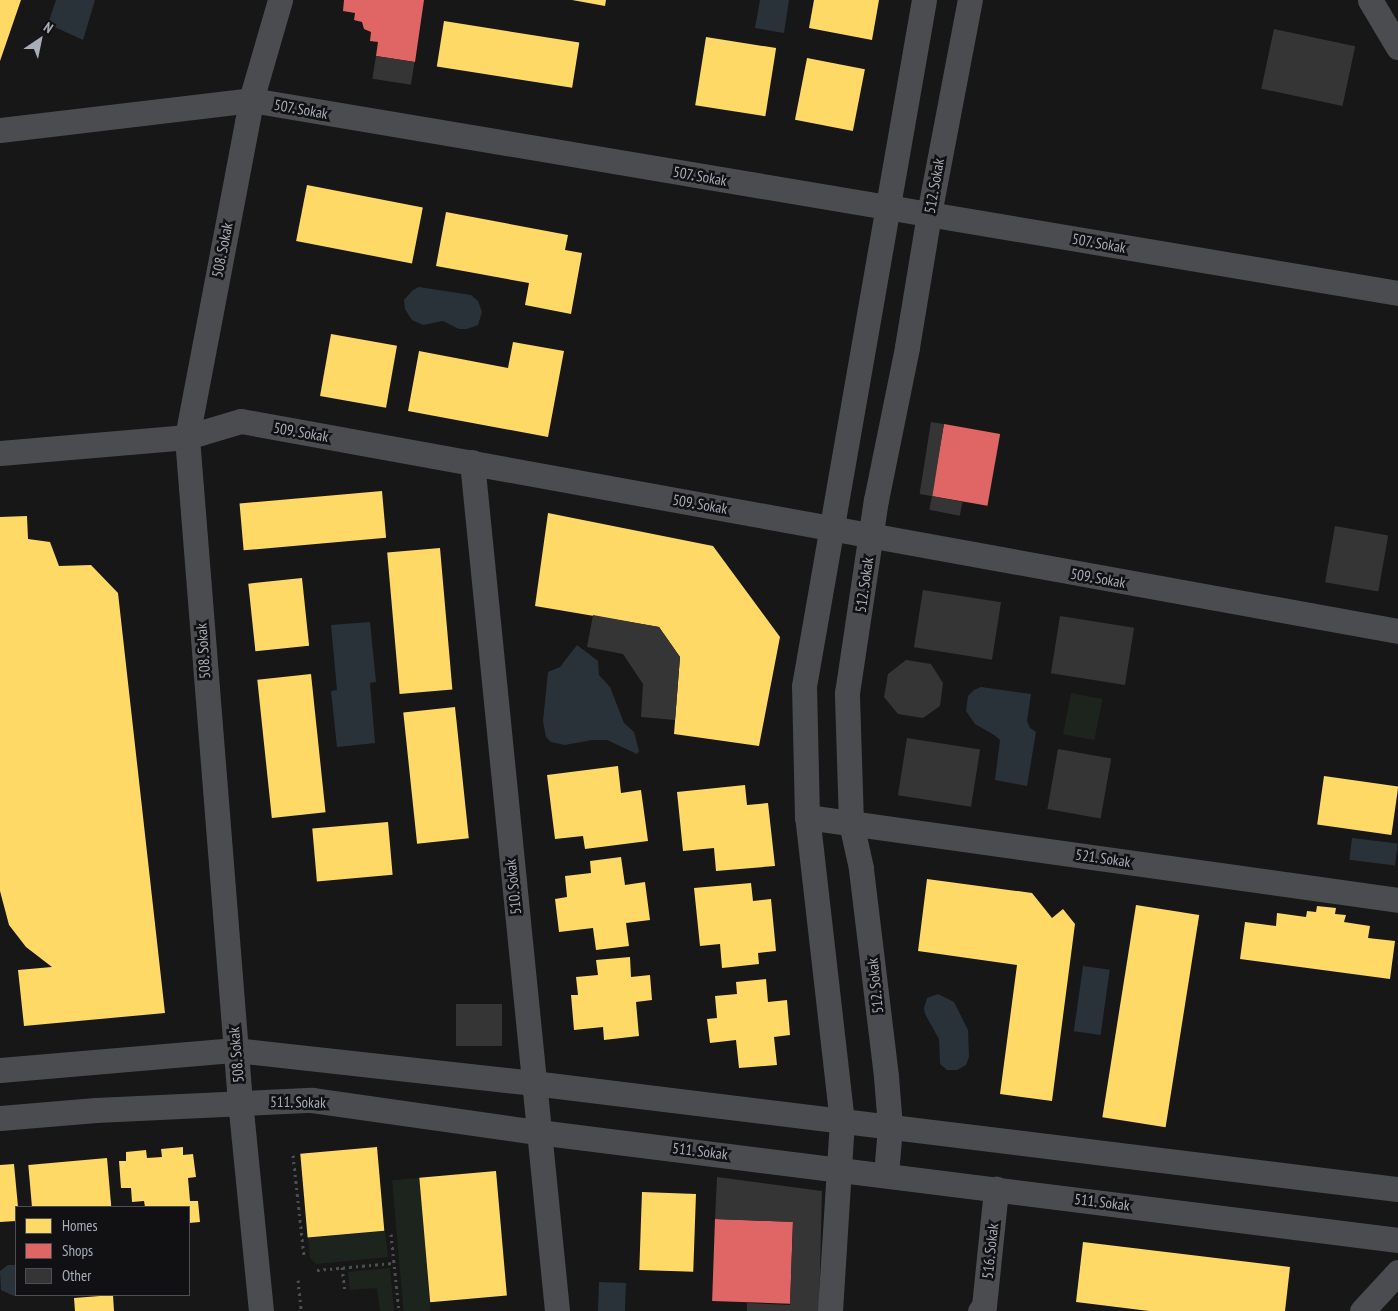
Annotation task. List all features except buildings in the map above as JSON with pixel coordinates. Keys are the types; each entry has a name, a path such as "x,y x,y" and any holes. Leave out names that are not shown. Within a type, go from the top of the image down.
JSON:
{"street":[{"name":"508. Sokak","path":"261,1311 235,1050 187,437 251,100 280,0"},
{"path":"830,1311 842,1122 808,817 804,686 924,0"},
{"name":"512. Sokak","path":"886,1174 890,1127 886,1076 868,922 851,823 846,694 876,500 907,347 929,214 970,0"},
{"path":"1370,0 1398,46"},
{"name":"507. Sokak","path":"0,130 251,100 1398,293"},
{"name":"509. Sokak","path":"0,453 187,437 241,421 1398,632"},
{"name":"510. Sokak","path":"472,462 557,1311"},
{"name":"521. Sokak","path":"808,817 1398,900"},
{"path":"0,1070 235,1050 533,1083 1398,1188"},
{"name":"511. Sokak","path":"0,1118 240,1102 312,1100 538,1132 886,1174 1398,1240"},
{"name":"516. Sokak","path":"980,1311 984,1306 996,1188"},
{"path":"1362,1311 1398,1272"}],"path":[{"path":"293,1155 304,1258"},
{"path":"391,1234 399,1311"},
{"path":"317,1270 394,1263"},
{"path":"342,1267 345,1291"},
{"path":"298,1280 301,1311"}],"shaded area":[{"path":"56,0 95,0 83,40 48,24"},
{"path":"760,0 789,0 784,33 755,28"},
{"path":"419,287 471,295 478,301 482,312 478,325 467,329 459,329 443,321 423,325 412,320 405,309 404,300 413,290"},
{"path":"370,622 376,682 370,683 375,743 337,747 331,691 337,690 331,625"},
{"path":"577,645 598,661 599,675 610,687 624,723 634,732 639,751 637,754 607,740 592,740 565,745 551,742 546,737 543,721 548,672 560,667"},
{"path":"981,687 1031,694 1027,721 1030,728 1036,732 1027,786 995,780 1000,740 975,724 966,711 968,696 974,690"},
{"path":"1071,693 1102,699 1094,740 1063,734"},
{"path":"1352,838 1398,844 1395,865 1349,860"},
{"path":"1083,966 1110,970 1101,1035 1074,1031"},
{"path":"938,994 954,1002 968,1030 969,1057 966,1065 957,1070 947,1070 940,1064 939,1039 925,1014 924,1008 927,998"},
{"path":"419,1178 431,1311 404,1311 392,1180"},
{"path":"385,1231 388,1257 316,1264 310,1258 308,1238"},
{"path":"8,1265 15,1265 15,1296 1,1290 0,1271"},
{"path":"390,1268 394,1311 380,1311 377,1288 350,1290 348,1272"},
{"path":"599,1282 626,1283 625,1311 598,1311"}]}
